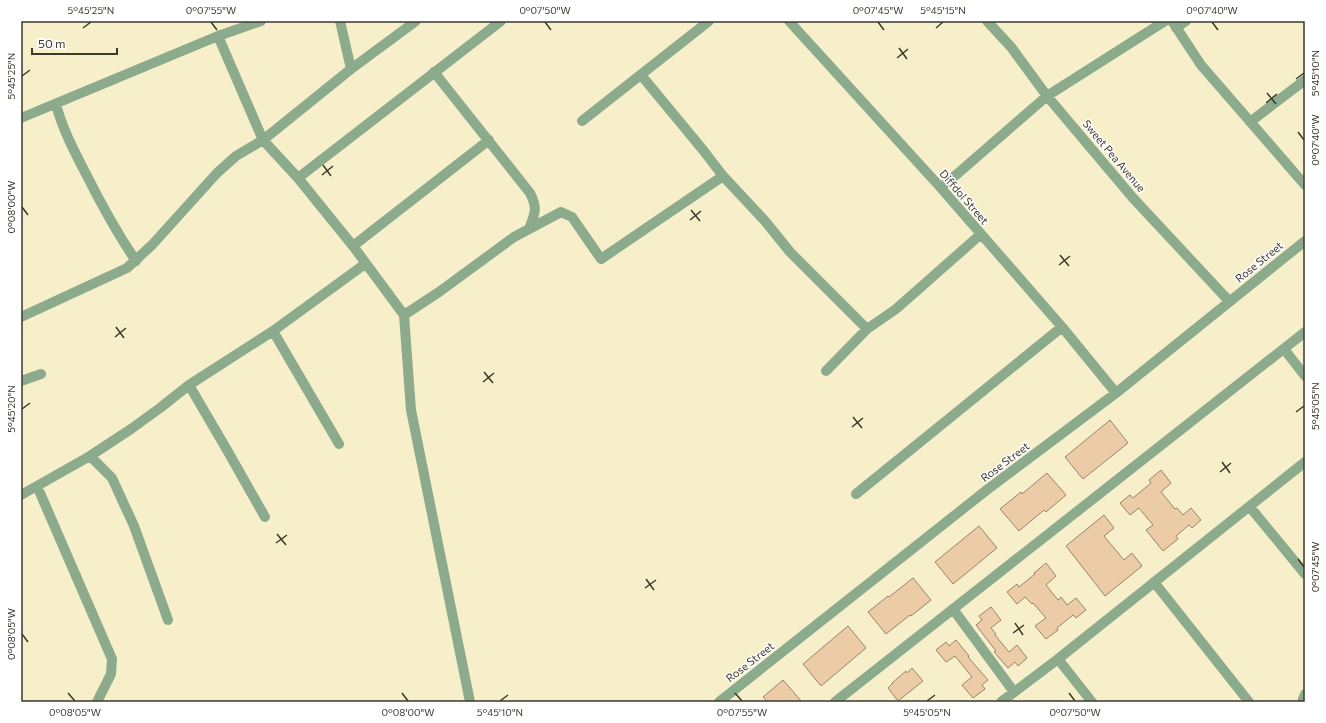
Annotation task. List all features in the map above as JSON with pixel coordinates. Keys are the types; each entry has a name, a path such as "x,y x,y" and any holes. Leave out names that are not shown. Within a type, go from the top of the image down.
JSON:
{"street":[{"path":"21,118 218,36 261,21"},
{"path":"340,21 351,69"},
{"path":"21,317 127,268 152,245 217,173 236,156 263,140 351,69 416,21"},
{"path":"298,178 501,21"},
{"path":"582,121 709,21"},
{"name":"Diffdol Street","path":"789,21 941,188 1062,327 1116,393"},
{"name":"Sweet Pea Avenue","path":"987,21 1011,47 1047,96 1133,198 1229,301"},
{"path":"941,188 1047,96 1165,21"},
{"path":"1186,21 1174,24 1202,65 1305,185"},
{"path":"218,36 263,140 298,178 353,246 404,315 411,410 470,702"},
{"path":"434,72 530,193 535,202 535,212 529,229"},
{"path":"641,75 723,176 790,252 867,329"},
{"path":"1250,122 1305,80"},
{"path":"56,104 60,120 105,211 136,261"},
{"path":"353,246 489,140"},
{"path":"404,315 439,292 514,237 561,212 572,217 601,259 723,176"},
{"path":"826,371 867,329 896,309 981,234"},
{"name":"Rose Street","path":"719,702 982,494 1116,393 1305,241"},
{"path":"21,495 90,456 137,425 189,386 273,331 365,264"},
{"path":"856,494 1062,327"},
{"path":"273,331 338,444"},
{"path":"835,702 1305,332"},
{"path":"1284,349 1305,376"},
{"path":"21,381 41,374"},
{"path":"189,386 265,518"},
{"path":"90,456 112,478 134,526 168,620"},
{"path":"1001,702 1058,659 1305,462"},
{"path":"37,486 112,658 111,674 97,702"},
{"path":"1250,507 1305,574"},
{"path":"1154,582 1249,702"},
{"path":"953,609 1014,692"},
{"path":"1058,659 1092,702"},
{"path":"1302,702 1305,694"}],"building":[{"path":"1110,420 1128,443 1083,479 1065,457"},
{"path":"1161,470 1171,483 1161,492 1175,509 1177,508 1183,515 1191,508 1201,520 1192,528 1189,525 1176,536 1178,539 1163,551 1146,530 1153,525 1139,508 1130,515 1120,503 1130,495 1133,498 1151,483 1149,480"},
{"path":"1047,473 1066,495 1046,512 1044,510 1019,531 1000,509 1021,492 1022,494"},
{"path":"1104,515 1114,528 1104,536 1124,560 1132,553 1142,566 1105,596 1066,546"},
{"path":"979,526 997,548 953,584 935,562"},
{"path":"1046,563 1056,576 1046,585 1058,600 1061,597 1067,605 1076,598 1086,610 1076,618 1073,615 1057,628 1058,630 1046,639 1035,626 1046,618 1033,603 1032,604 1025,597 1017,604 1007,592 1017,584 1019,587"},
{"path":"913,578 931,600 886,634 868,612"},
{"path":"991,607 1001,620 991,628 996,634 995,635 1009,652 1017,645 1027,658 1018,666 1015,662 1008,668 994,652 996,651 976,625 982,620 979,616"},
{"path":"848,626 866,648 821,686 803,664"},
{"path":"956,640 969,656 968,657 988,680 982,685 985,689 973,698 962,685 972,677 955,656 946,662 936,650 946,642 949,646"},
{"path":"912,668 923,681 898,701 888,688 906,671 907,673"},
{"path":"783,680 802,702 768,702 763,697"}]}
